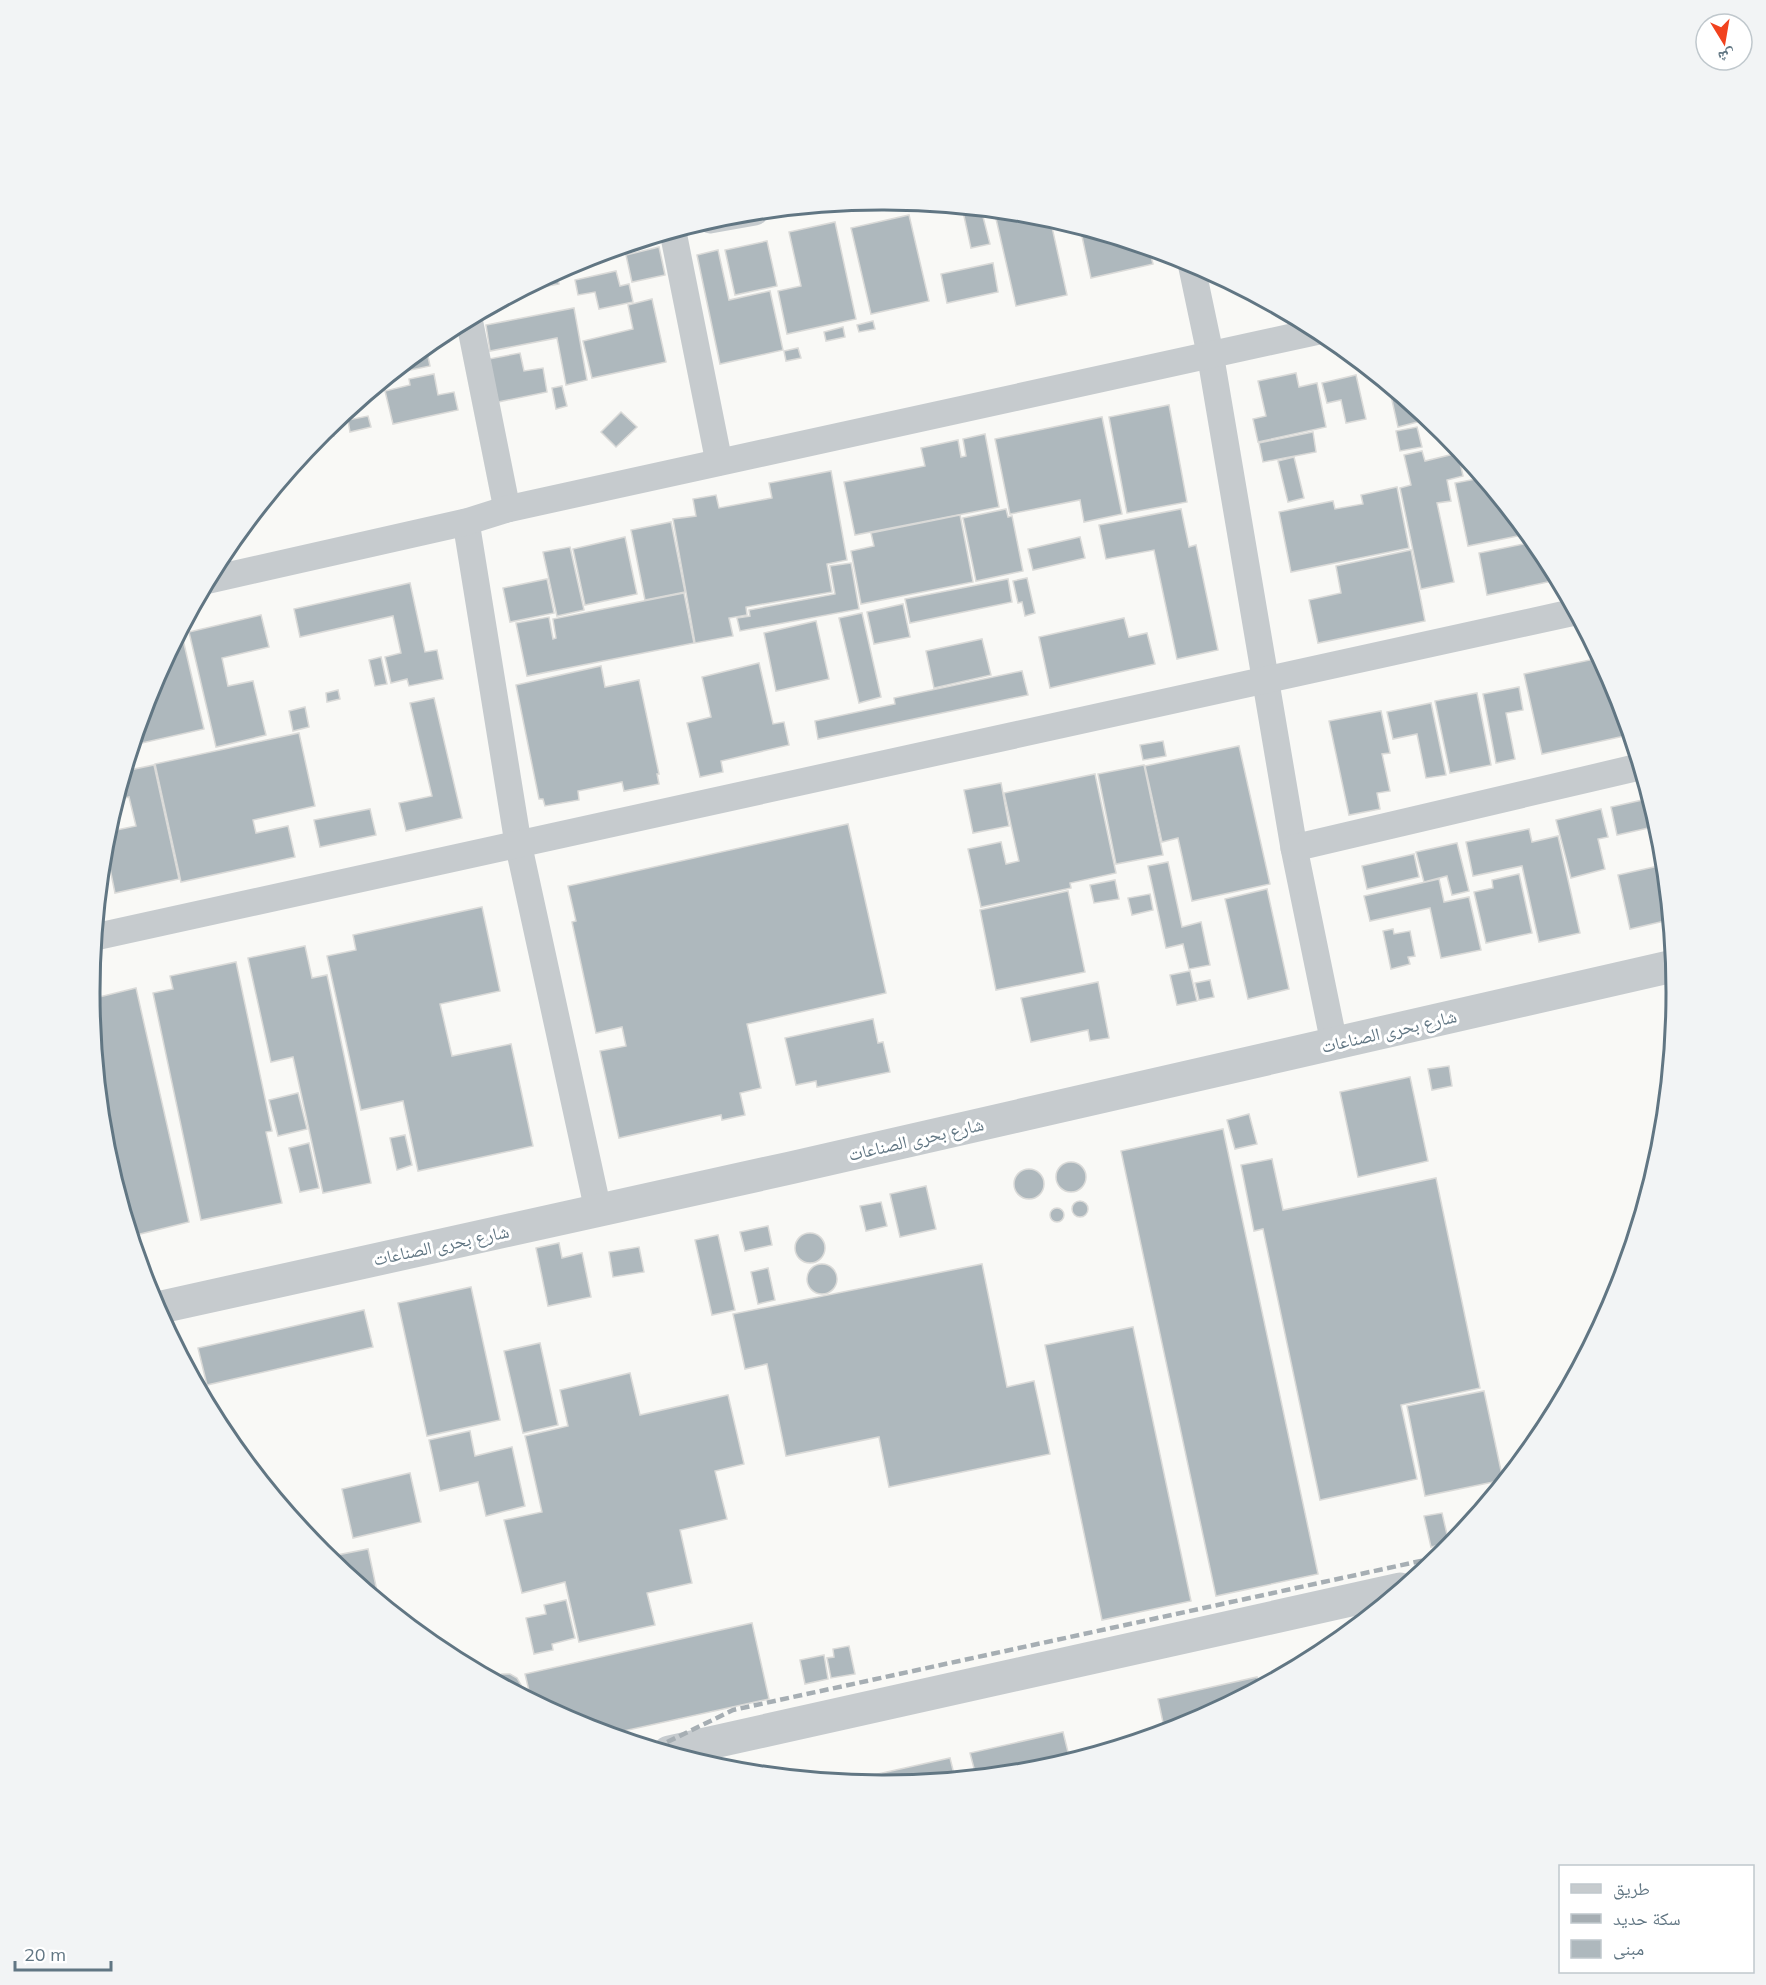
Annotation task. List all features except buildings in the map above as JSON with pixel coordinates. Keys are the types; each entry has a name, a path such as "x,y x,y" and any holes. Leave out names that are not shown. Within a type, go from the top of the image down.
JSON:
{"street":[{"path":"674,239 719,462"},
{"path":"1194,275 1210,353 1294,848 1334,1043"},
{"path":"471,328 507,509"},
{"path":"220,578 466,522 507,509 1305,334"},
{"path":"466,522 518,843 598,1210"},
{"path":"103,935 1568,614"},
{"path":"1294,848 1632,769"},
{"name":"شارع بحرى الصناعات","path":"166,1306 1665,968"},
{"path":"683,1749 1385,1592"}],"railway":[{"path":"665,1743 733,1710 1420,1561"}]}
